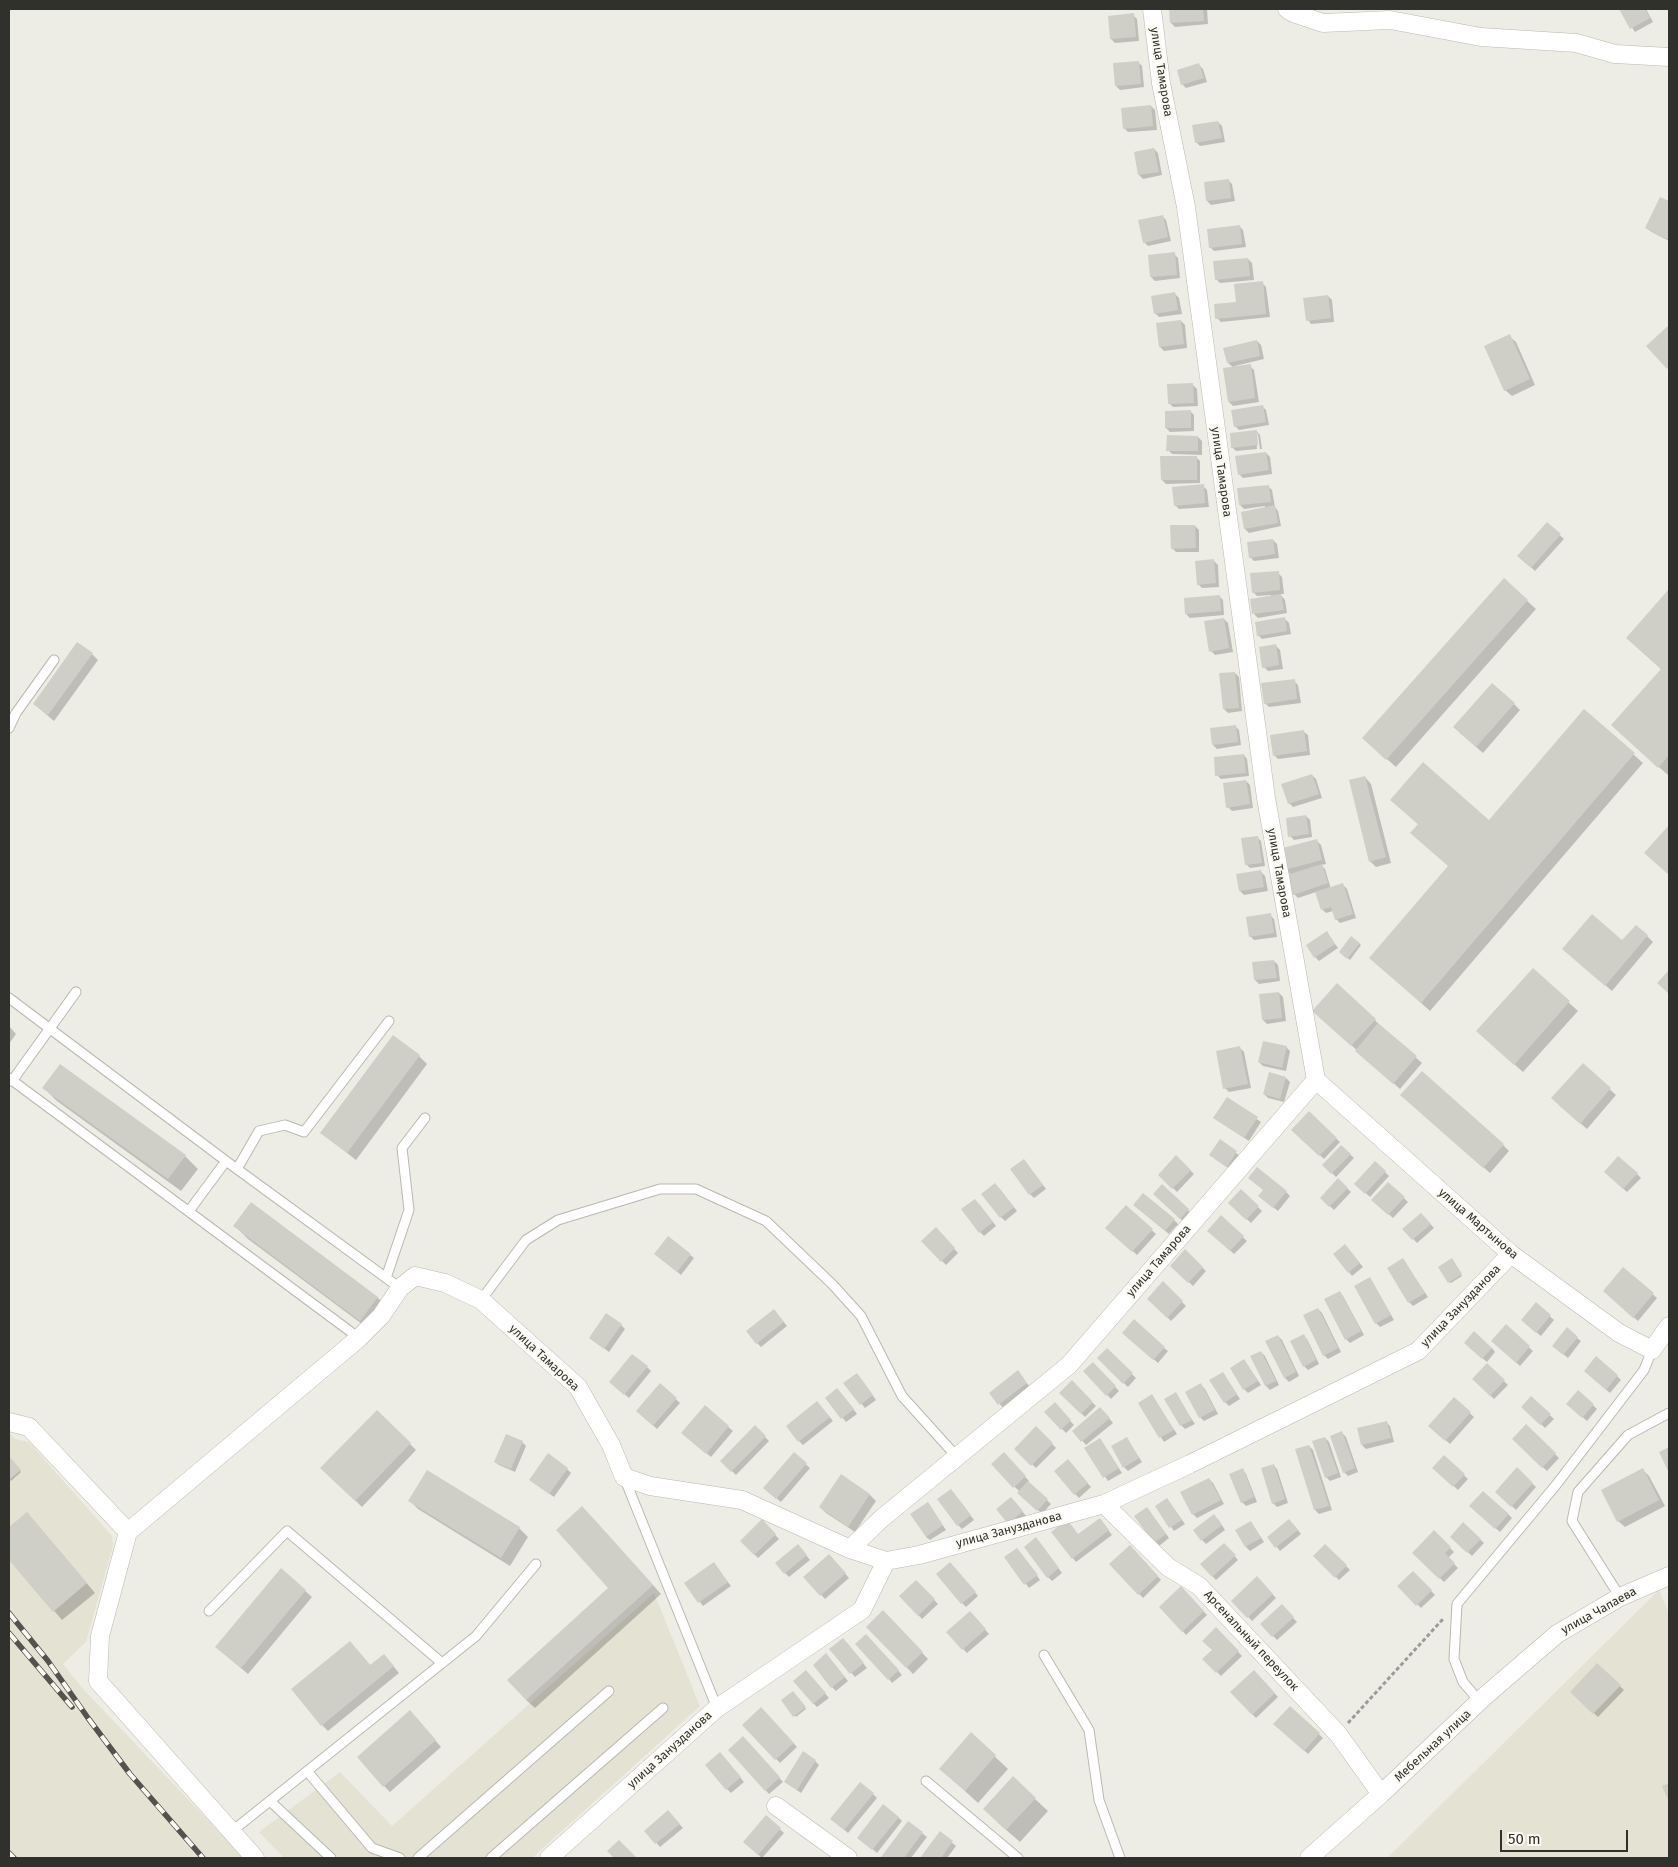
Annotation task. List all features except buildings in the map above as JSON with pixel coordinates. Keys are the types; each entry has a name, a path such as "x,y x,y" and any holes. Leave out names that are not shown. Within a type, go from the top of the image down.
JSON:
{"street":[{"name":"улица Тамарова","path":"850,1549 881,1519 1069,1365 1316,1080 1266,798 1186,207 1161,83 1152,9"},
{"path":"1287,9 1293,13 1323,23 1390,20 1481,37 1576,43 1615,54 1669,57"},
{"name":"улица Мартынова","path":"1316,1080 1511,1254 1619,1334 1652,1350"},
{"name":"улица Занузданова","path":"549,1858 717,1708 862,1610 886,1561 919,1554 1104,1504 1199,1460 1418,1351 1511,1254"},
{"name":"улица Тамарова","path":"400,1288 416,1276 445,1283 481,1300 578,1387 611,1445 624,1477"},
{"path":"255,1858 98,1681 100,1636 128,1532 360,1338 381,1316 400,1288"},
{"path":"1652,1350 1669,1326"},
{"path":"9,1422 29,1427 128,1532"},
{"path":"624,1477 650,1486 742,1500 850,1549 886,1561"},
{"name":"Арсенальный переулок","path":"1104,1504 1168,1566 1199,1586 1338,1734 1381,1794"},
{"name":"улица Чапаева","path":"1557,1634 1620,1597 1669,1576"},
{"name":"Мебельная улица","path":"1309,1858 1557,1634"},
{"path":"776,1806 848,1858"}],"lane":[{"path":"9,728 16,714 54,660"},
{"path":"76,992 10,1080 360,1338"},
{"path":"9,998 226,1161 400,1288"},
{"path":"237,1169 259,1131 285,1125 304,1132 389,1022"},
{"path":"386,1278 409,1210 402,1148 425,1118"},
{"path":"189,1211 226,1161"},
{"path":"481,1300 526,1240 558,1220 660,1189 696,1189 766,1221 833,1285 861,1316 902,1396 957,1457"},
{"path":"1480,1702 1463,1682 1454,1659 1457,1604 1556,1485 1644,1370 1652,1350"},
{"path":"1620,1597 1572,1521 1578,1492 1628,1435 1669,1413"},
{"path":"624,1477 717,1708"},
{"path":"209,1611 287,1531 442,1663"},
{"path":"231,1832 476,1636 536,1564"},
{"path":"1044,1655 1089,1730 1100,1800 1120,1858"},
{"path":"418,1858 609,1691"},
{"path":"491,1858 663,1708"},
{"path":"307,1771 372,1848 400,1858"},
{"path":"926,1781 1018,1858"},
{"path":"270,1801 331,1858"}],"path":[{"path":"1338,1734 1457,1604"}],"shaded area":[{"path":"9,1432 15,1439 29,1442 112,1536 113,1546 86,1642 63,1664 84,1690 244,1858 9,1858"},
{"path":"1659,1590 1669,1613 1669,1858 1387,1858"},
{"path":"654,1593 700,1706 532,1858 284,1858 259,1832 340,1772 392,1826"}],"railway":[{"path":"9,1613 48,1661 130,1774 203,1858"},
{"path":"9,1633 72,1707"},
{"path":"9,1853 14,1858"}]}
